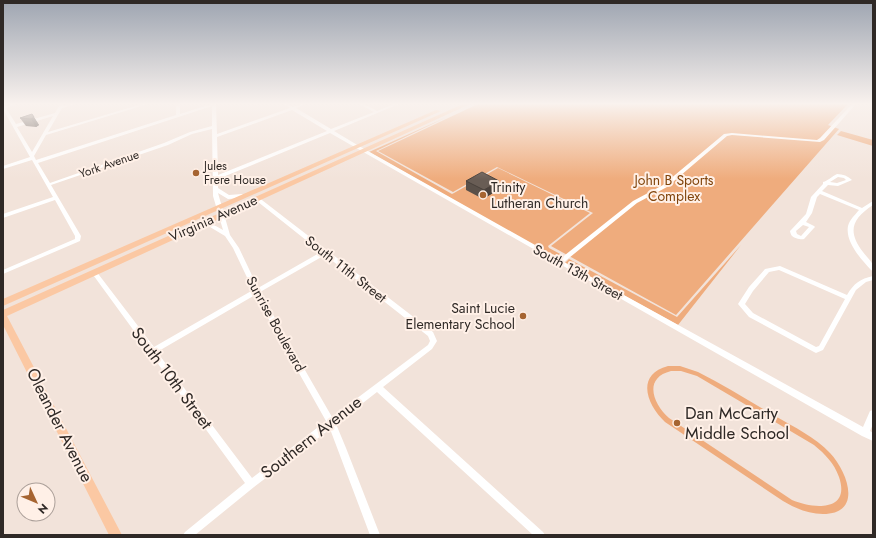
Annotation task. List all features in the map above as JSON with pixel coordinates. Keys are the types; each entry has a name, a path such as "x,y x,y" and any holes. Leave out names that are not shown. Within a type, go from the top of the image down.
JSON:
{"main road":[{"name":"Virginia Avenue","path":"3,315 256,198 400,129"},
{"name":"Virginia Avenue","path":"3,303 218,206 406,129"},
{"name":"Oleander Avenue","path":"3,315 116,535"}],"street":[{"path":"3,272 78,240 78,236 17,129"},
{"path":"33,158 48,129"},
{"path":"45,134 61,129"},
{"path":"3,168 130,129"},
{"name":"York Avenue","path":"48,185 166,144 191,133 206,129"},
{"name":"Sunrise Boulevard","path":"214,129 218,206 227,235 257,292 331,422 342,448 372,533"},
{"path":"215,136 234,129"},
{"name":"South 13th Street","path":"328,129 560,262 873,437"},
{"path":"216,178 335,129"},
{"path":"560,262 635,202 665,186 726,135 732,134 818,141 822,139 831,129"},
{"path":"802,222 812,208 814,196 820,192 825,183"},
{"path":"216,189 228,197 242,196"},
{"path":"820,192 861,209"},
{"path":"3,216 56,198"},
{"name":"South 11th Street","path":"256,198 431,334 434,341"},
{"path":"873,203 861,209 854,217 851,227 852,239 858,252 873,269"},
{"path":"196,226 211,225 227,235"},
{"path":"152,352 326,252"},
{"path":"849,298 780,268 767,270 741,304 751,315 816,350 821,348 858,284 864,280 873,278"},
{"name":"South 10th Street","path":"94,272 251,484"},
{"name":"Southern Avenue","path":"188,535 377,386 430,347 434,341"},
{"path":"377,386 540,535"},
{"path":"865,433 873,414"}],"green space":[{"path":"422,129 376,151 452,194 498,168 590,213 548,246 564,256 560,260 369,152"},
{"name":"John B Sports Complex","path":"425,129 839,129 676,315 551,246 593,213 497,167 453,192 378,151"},
{"path":"841,131 873,140 873,146 837,135"},
{"path":"741,245 678,325 565,263 569,259 677,317"},
{"path":"668,366 680,366 698,372 797,428 818,442 837,461 846,481 848,500 844,507 836,512 817,514 792,506 665,422 653,407 647,391 651,376 658,370","holes":["671,371 681,371 697,376 814,445 835,467 841,488 840,497 835,502 828,505 819,506 792,500 669,418 663,412 655,399 654,385 662,374"]}],"building":[{"path":"482,172 499,181 484,190 466,181"}],"place":[{"name":"Jules Frere House","path":"196,173"},
{"name":"Trinity Lutheran Church","path":"483,195"},
{"name":"Saint Lucie Elementary School","path":"523,316"},
{"name":"Dan McCarty Middle School","path":"677,423"}]}
